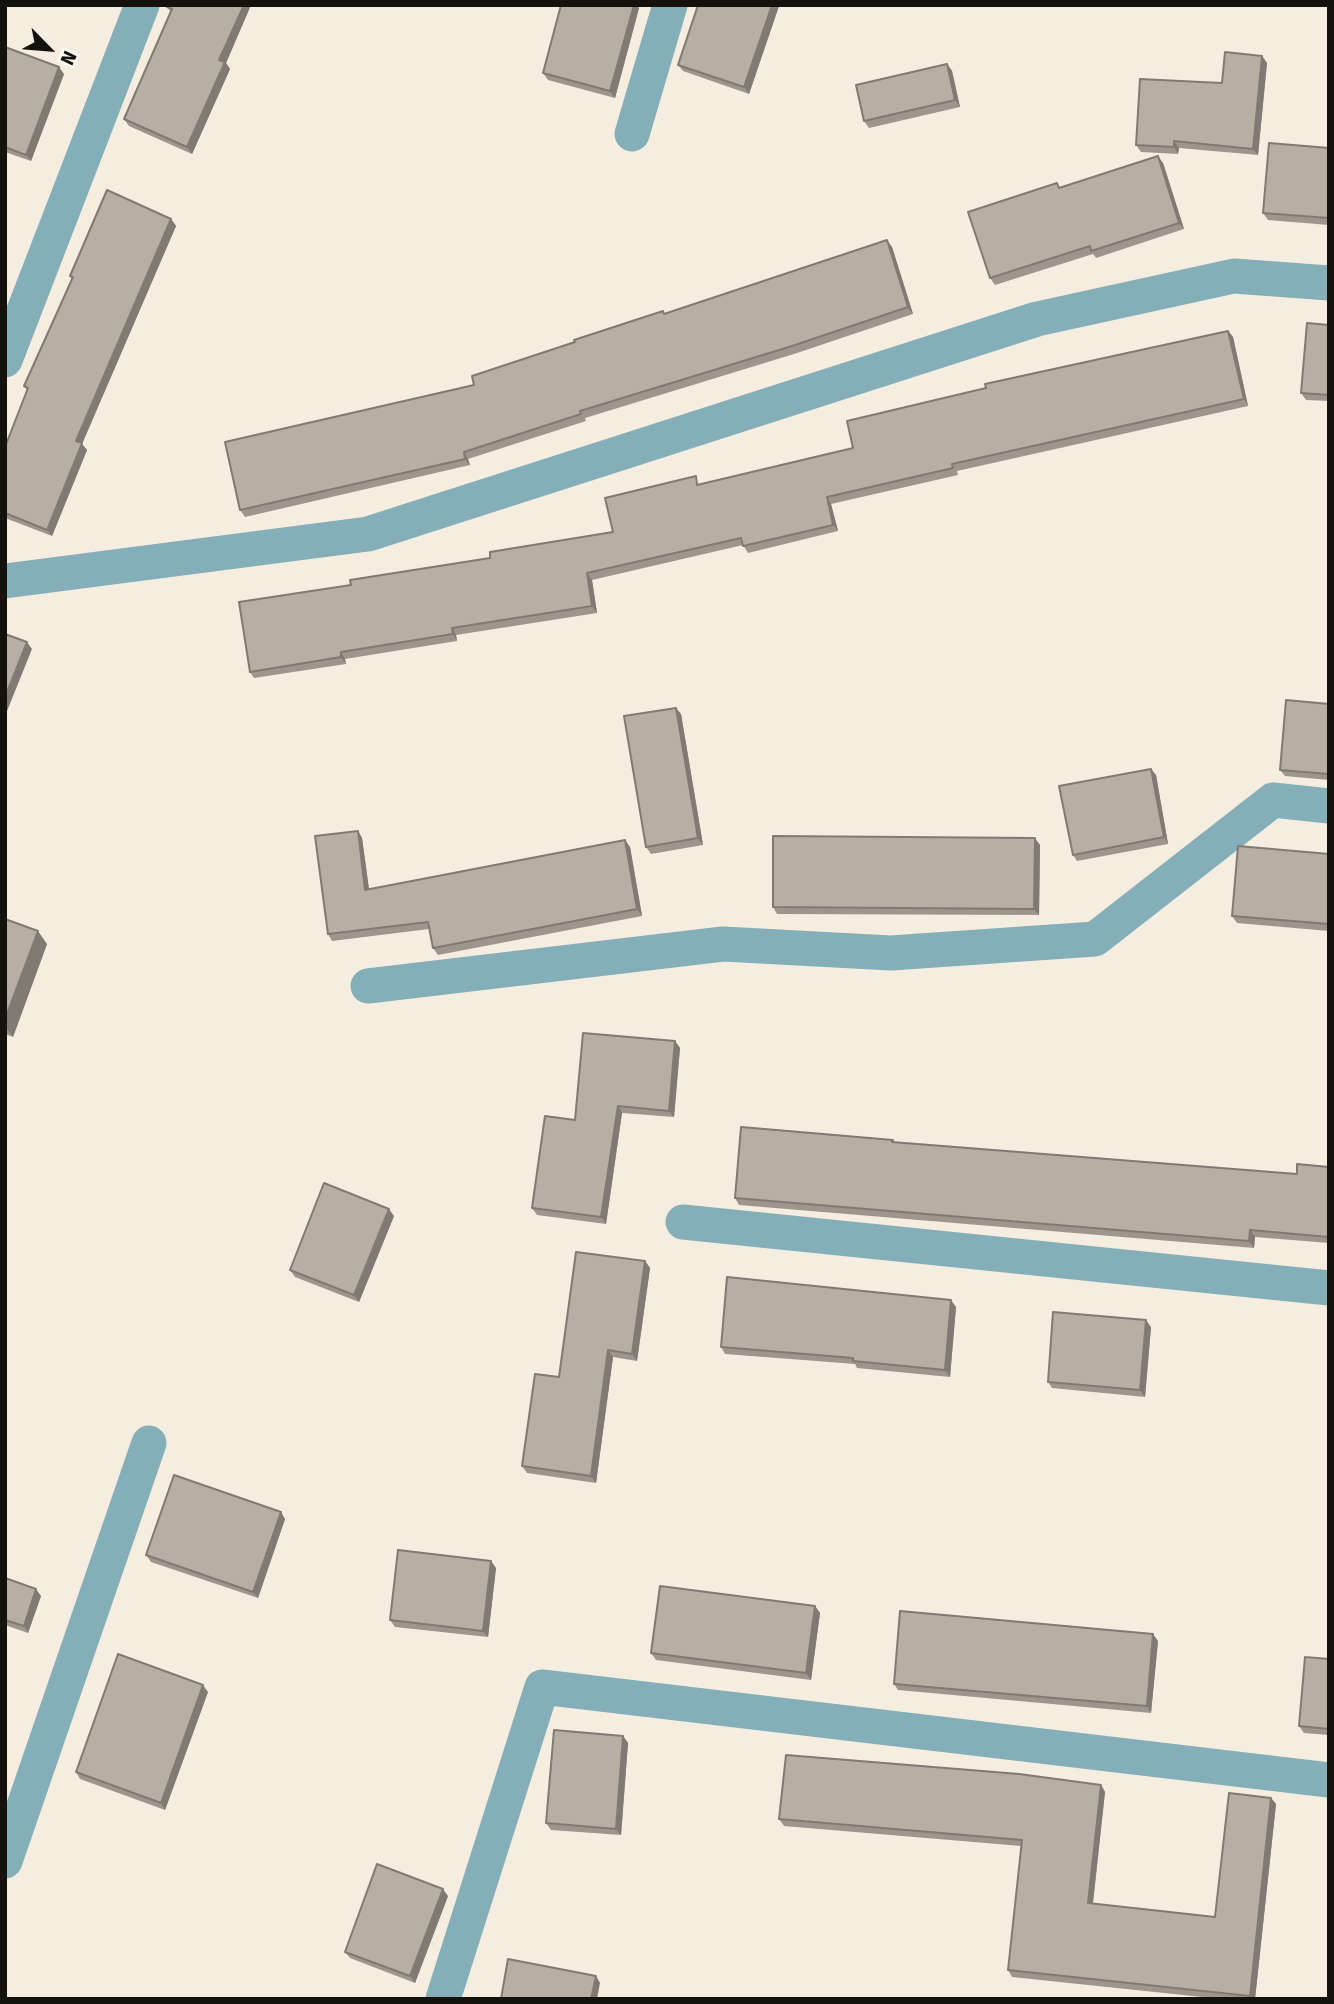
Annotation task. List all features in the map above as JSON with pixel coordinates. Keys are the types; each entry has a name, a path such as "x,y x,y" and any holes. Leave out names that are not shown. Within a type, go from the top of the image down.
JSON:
{"street":[{"path":"5,360 142,5"},
{"path":"632,134 670,5"},
{"path":"5,581 368,534 1037,319 1234,276 1329,284"},
{"path":"368,986 723,944 891,953 1095,939 1273,800 1329,806"},
{"path":"683,1222 1329,1288"},
{"path":"5,1861 149,1443"},
{"path":"443,1999 541,1688 1329,1780"}],"building":[{"path":"244,5 219,60 225,62 187,147 124,119 172,9 167,7"},
{"path":"561,5 634,5 610,91 543,73"},
{"path":"698,5 772,5 744,87 678,65"},
{"path":"5,47 59,67 26,155 5,147"},
{"path":"1225,52 1262,56 1253,149 1174,141 1174,147 1136,145 1140,79 1222,83"},
{"path":"947,64 955,100 864,121 856,85"},
{"path":"1269,143 1329,148 1329,218 1263,213"},
{"path":"1158,156 1179,223 1091,251 1090,246 990,278 968,212 1057,183 1059,188"},
{"path":"107,190 171,219 76,441 82,443 47,530 5,513 5,447 28,388 24,386 73,277 70,276"},
{"path":"887,240 908,307 789,347 580,411 581,414 464,452 465,459 240,510 225,442 474,385 472,376 575,342 574,340 663,311 664,314"},
{"path":"1307,323 1329,325 1329,395 1301,393"},
{"path":"1228,331 1244,399 952,464 953,468 827,497 833,525 743,546 741,538 587,573 592,606 452,628 453,634 341,652 341,657 250,672 239,602 351,585 350,580 490,558 490,552 613,532 605,498 696,476 697,485 853,448 847,421 986,388 985,384"},
{"path":"5,634 27,642 5,697"},
{"path":"1286,700 1329,704 1329,774 1280,770"},
{"path":"676,708 698,838 646,847 624,716"},
{"path":"1151,769 1164,837 1073,855 1059,786"},
{"path":"358,831 365,890 625,840 637,909 433,948 428,922 328,934 315,836"},
{"path":"773,836 1035,838 1034,909 773,907"},
{"path":"1238,846 1329,854 1329,924 1232,916"},
{"path":"5,919 38,931 5,1019"},
{"path":"583,1033 675,1041 669,1111 618,1106 601,1217 532,1208 545,1116 575,1120"},
{"path":"741,1127 893,1140 892,1142 1297,1174 1297,1164 1329,1167 1329,1237 1250,1230 1249,1241 735,1198"},
{"path":"324,1183 389,1209 354,1295 290,1270"},
{"path":"576,1252 645,1261 632,1354 608,1350 591,1476 522,1466 535,1374 559,1377"},
{"path":"727,1277 951,1300 945,1370 853,1361 853,1358 721,1347"},
{"path":"1053,1312 1146,1320 1140,1390 1048,1382"},
{"path":"174,1475 281,1512 253,1592 146,1555"},
{"path":"398,1550 491,1561 483,1631 390,1620"},
{"path":"5,1578 36,1589 24,1626 5,1620"},
{"path":"660,1586 815,1606 806,1673 651,1653"},
{"path":"900,1611 1153,1634 1147,1706 894,1684"},
{"path":"118,1654 203,1685 161,1803 76,1772"},
{"path":"1305,1657 1329,1659 1329,1729 1299,1726"},
{"path":"554,1730 623,1736 616,1829 546,1823"},
{"path":"786,1755 1019,1774 1101,1785 1088,1903 1215,1917 1229,1793 1271,1798 1250,1996 1008,1970 1022,1840 779,1819"},
{"path":"377,1864 443,1889 410,1976 345,1952"},
{"path":"508,1959 596,1976 591,1999 501,1999"}]}
